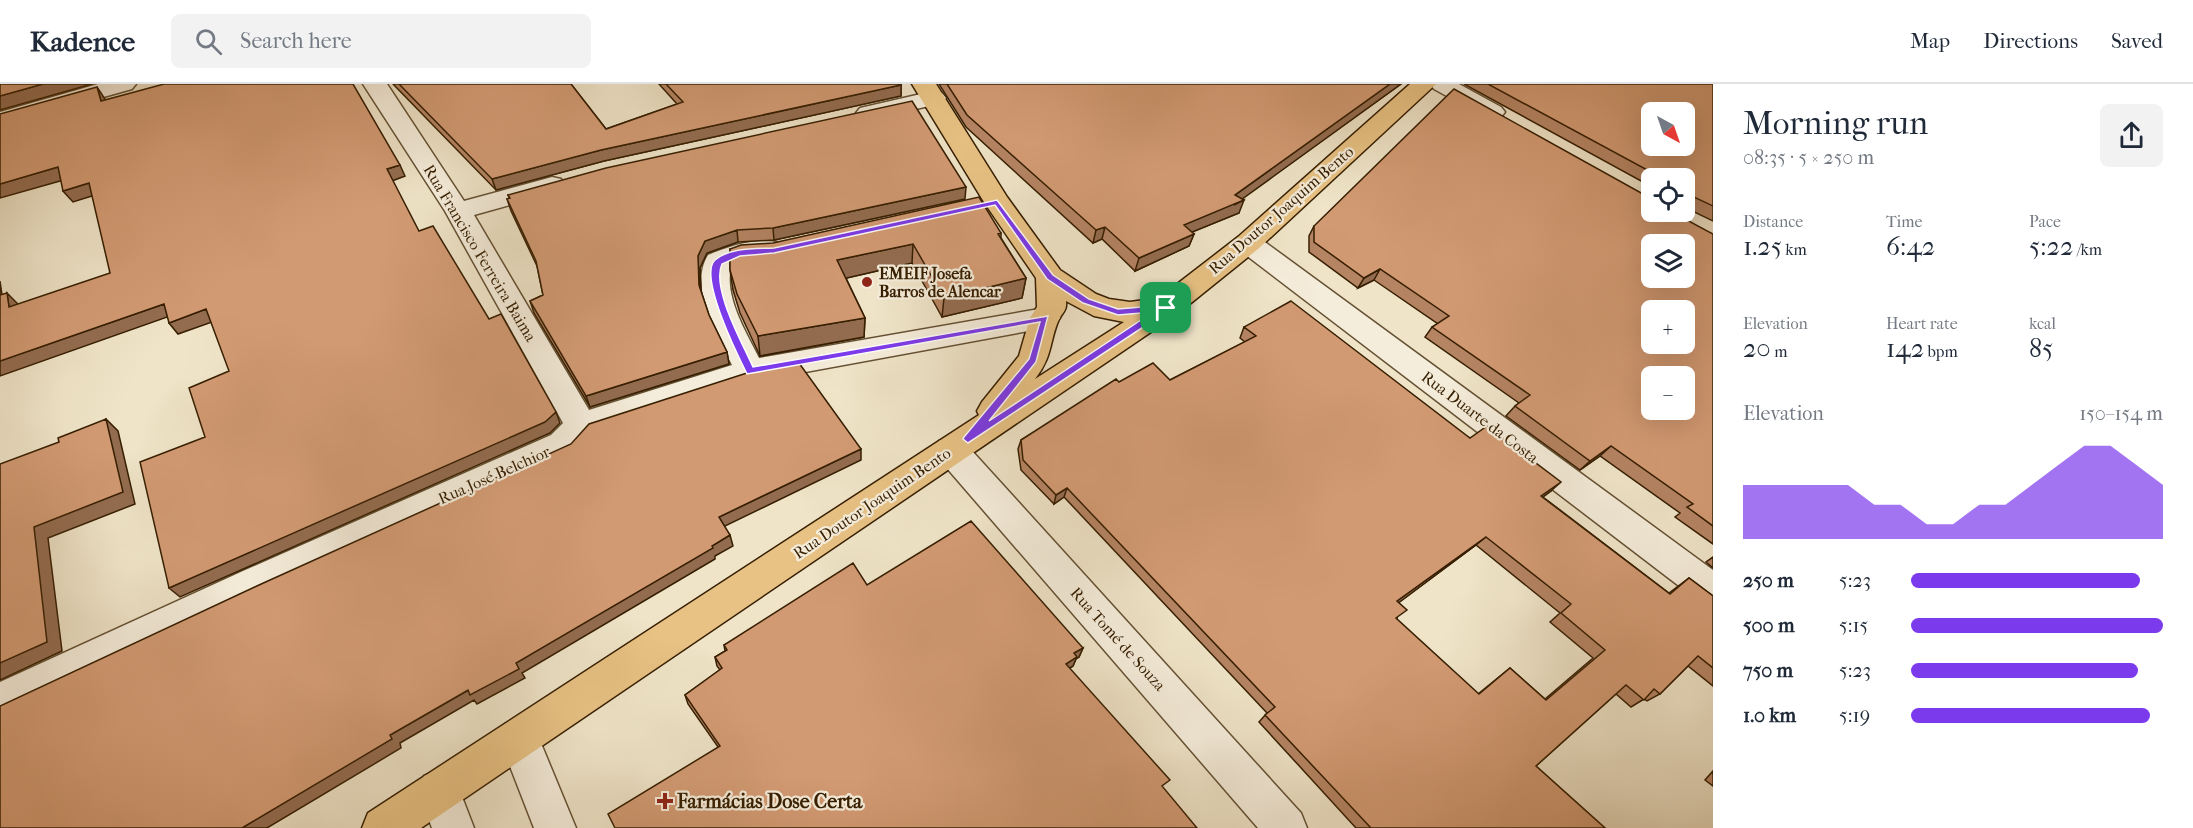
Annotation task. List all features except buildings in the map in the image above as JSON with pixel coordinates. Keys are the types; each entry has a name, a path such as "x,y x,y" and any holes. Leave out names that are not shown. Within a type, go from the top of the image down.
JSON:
{"main road":[{"name":"Rua Doutor Joaquim Bento","path":"383,828 446,809 519,738 1166,308 1248,243 1424,84"},
{"path":"929,91 986,205 1050,277 1086,301 1104,309 1130,312 1166,308"},
{"path":"959,444 1033,360 1045,318 1052,308 1050,277"}],"street":[{"path":"0,119 124,84"},
{"name":"Rua Francisco Ferreira Baima","path":"375,84 458,211 581,425"},
{"path":"1442,84 1515,125"},
{"path":"845,118 929,91"},
{"path":"458,211 571,180"},
{"name":"Rua Duarte da Costa","path":"1248,243 1713,591"},
{"path":"750,371 722,307 716,283 718,262 739,253 774,251 797,246"},
{"name":"Rua José Belchior","path":"0,702 256,582 563,444 581,425 750,371 1045,318"},
{"name":"Rua Tomé de Souza","path":"959,444 1286,828"},
{"path":"519,738 555,828"}],"place":[{"name":"EMEIF Josefa Barros de Alencar","path":"867,282"},
{"name":"Farmácias Dose Certa","path":"665,801"}],"route":[{"path":"997,202 1050,277 1086,301 1118,312 1166,308 968,439 1033,360 1045,318 750,371 722,307 716,283 716,268 718,262 724,258 739,253 774,251 997,202"}]}
